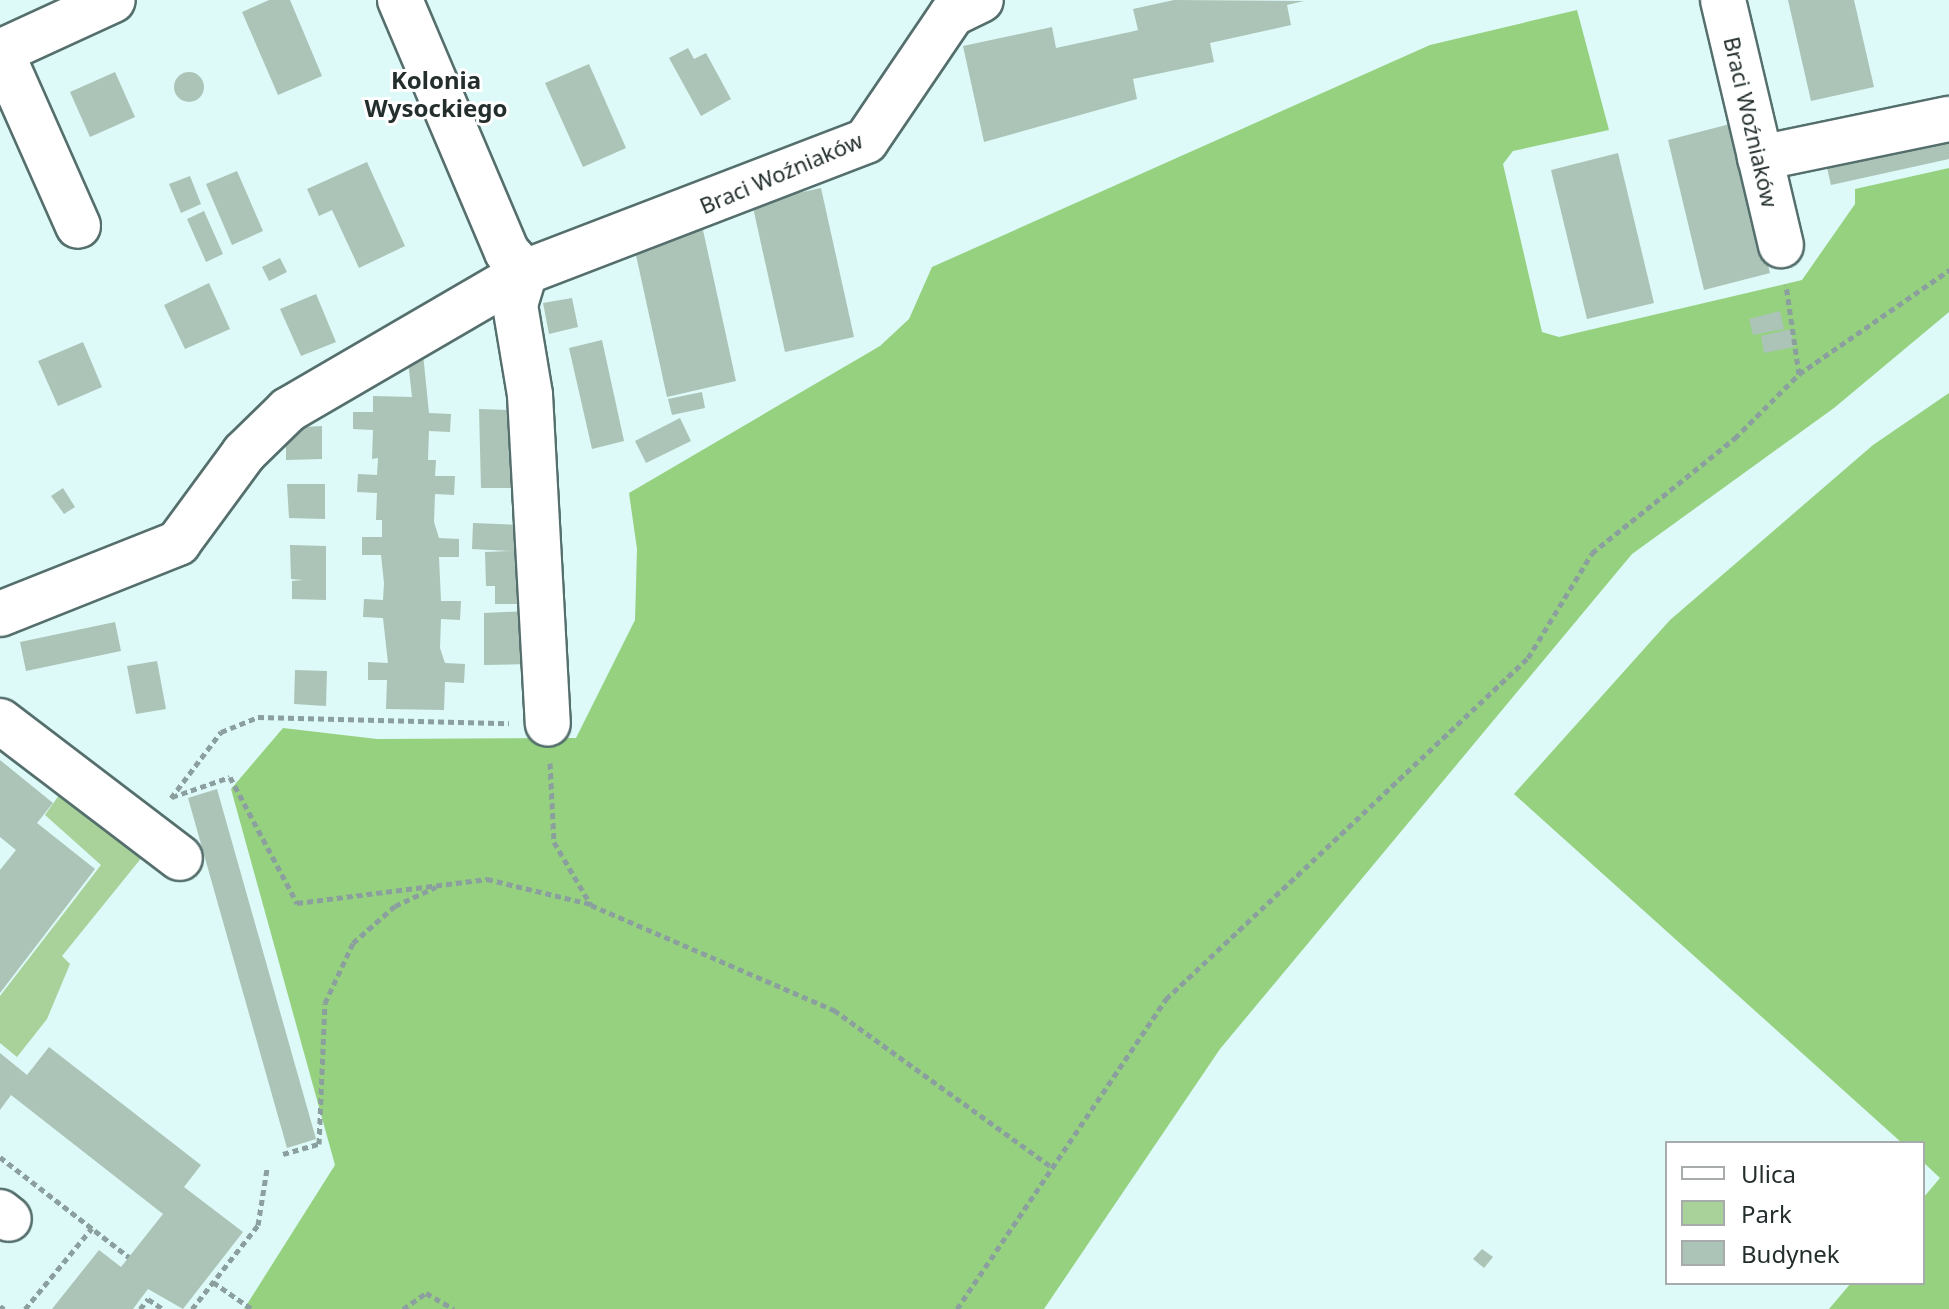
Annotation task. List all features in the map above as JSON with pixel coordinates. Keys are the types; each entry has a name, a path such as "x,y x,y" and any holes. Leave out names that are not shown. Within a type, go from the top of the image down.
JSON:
{"street":[{"path":"78,226 0,52 113,0"},
{"path":"400,0 507,252 525,272 515,305 530,395 548,724"},
{"name":"Braci Woźniaków","path":"0,614 178,543 244,453 288,410 525,272 866,141 952,14 981,0"},
{"name":"Braci Woźniaków","path":"1723,0 1781,245"},
{"path":"1760,158 1949,119"},
{"path":"0,721 180,858"}],"path":[{"path":"1781,245 1799,374"},
{"path":"957,1309 1166,999 1528,658 1592,553 1735,438 1799,374 1949,270"},
{"path":"171,798 221,732 258,717 548,724 554,842 591,905"},
{"path":"123,814 230,777 297,903 487,879 591,905 834,1010 1053,1168"},
{"path":"283,1154 319,1144 325,1003 353,943 395,906 441,885"},
{"path":"0,1157 129,1257"},
{"path":"192,1309 258,1225 267,1169"},
{"path":"25,1309 92,1228"},
{"path":"213,1282 252,1309"},
{"path":"403,1309 426,1293 454,1309"},
{"path":"140,1309 148,1299 163,1309"}],"green space":[{"path":"1577,10 1609,130 1513,151 1503,164 1542,332 1559,337 1802,280 1855,204 1855,189 1949,168 1949,312 1834,408 1632,554 1220,1049 1044,1309 244,1309 335,1165 231,789 283,728 377,739 576,738 635,620 637,549 629,493 880,346 909,319 932,267 1430,45"},
{"path":"1949,393 1949,1309 1829,1309 1849,1285 1925,1285 1925,1196 1940,1178 1925,1164 1925,1141 1900,1141 1514,794 1670,620 1873,445"},
{"path":"64,788 147,851 62,956 70,964 47,1019 17,1057 0,1043 0,996 101,865 45,815"}],"building":[{"path":"269,0 290,0 322,76 278,95 242,12"},
{"path":"1174,0 1304,1 1287,5 1291,25 1210,43 1214,62 1133,79 1137,99 984,142 963,46 1052,27 1056,48 1130,32 1138,30 1133,9"},
{"path":"1788,0 1854,0 1874,87 1811,101"},
{"path":"688,48 694,59 706,53 731,99 701,116 669,58"},
{"path":"589,64 626,148 583,167 545,83"},
{"path":"115,72 135,117 90,137 70,92"},
{"path":"189,72 199,77 204,87 199,97 189,102 179,97 174,87 179,77"},
{"path":"1734,123 1770,273 1704,290 1668,140"},
{"path":"1949,123 1949,159 1831,185 1823,151"},
{"path":"1618,153 1654,303 1587,319 1551,170"},
{"path":"367,162 405,246 359,268 332,210 319,216 307,189"},
{"path":"237,171 263,231 232,245 206,184"},
{"path":"190,176 201,204 181,213 169,184"},
{"path":"821,188 854,337 785,352 752,203"},
{"path":"204,211 223,254 206,262 187,219"},
{"path":"703,230 736,381 667,397 634,246"},
{"path":"280,258 287,272 269,281 262,267"},
{"path":"209,283 230,329 185,349 164,305"},
{"path":"316,294 336,342 301,356 280,309"},
{"path":"572,298 578,327 549,334 543,303"},
{"path":"1780,311 1784,329 1753,335 1749,319"},
{"path":"1791,329 1794,347 1764,353 1761,336"},
{"path":"602,340 624,441 592,449 569,348"},
{"path":"83,342 102,387 58,406 38,361"},
{"path":"423,354 429,413 451,414 450,432 429,431 428,460 436,460 435,476 455,476 454,495 435,494 434,522 439,538 459,539 459,557 439,557 441,601 461,601 460,620 441,619 440,648 445,663 465,664 464,683 445,682 444,710 386,709 387,680 368,680 368,662 388,663 383,618 363,617 364,599 383,600 384,583 381,555 362,555 362,537 382,537 382,520 376,520 377,493 357,492 358,474 377,475 378,458 372,459 373,430 353,429 353,412 373,412 373,396 412,397 408,361"},
{"path":"702,392 705,408 672,415 668,399"},
{"path":"479,409 514,410 515,488 481,488"},
{"path":"680,418 691,441 646,463 635,441"},
{"path":"322,426 322,459 286,460 286,428"},
{"path":"287,484 325,484 325,519 289,518"},
{"path":"63,488 75,507 64,514 51,496"},
{"path":"473,523 522,525 525,604 495,604 495,586 486,586 485,552 512,551 472,549"},
{"path":"290,545 326,546 326,600 292,599 292,581 303,580 291,579"},
{"path":"527,611 531,664 484,665 484,613"},
{"path":"115,622 121,651 26,671 20,642"},
{"path":"157,661 166,709 136,714 127,666"},
{"path":"295,670 327,671 326,706 294,704"},
{"path":"0,760 53,803 37,823 95,869 0,993 0,870 16,850 0,837"},
{"path":"217,789 316,1139 287,1148 188,798"},
{"path":"49,1047 201,1165 184,1187 243,1232 183,1309 148,1289 133,1309 52,1309 99,1250 121,1267 163,1214 11,1095 0,1110 0,1053 27,1075"},
{"path":"1482,1249 1493,1257 1484,1268 1473,1259"}],"district":[{"name":"Kolonia Wysockiego","path":"436,94"}]}
